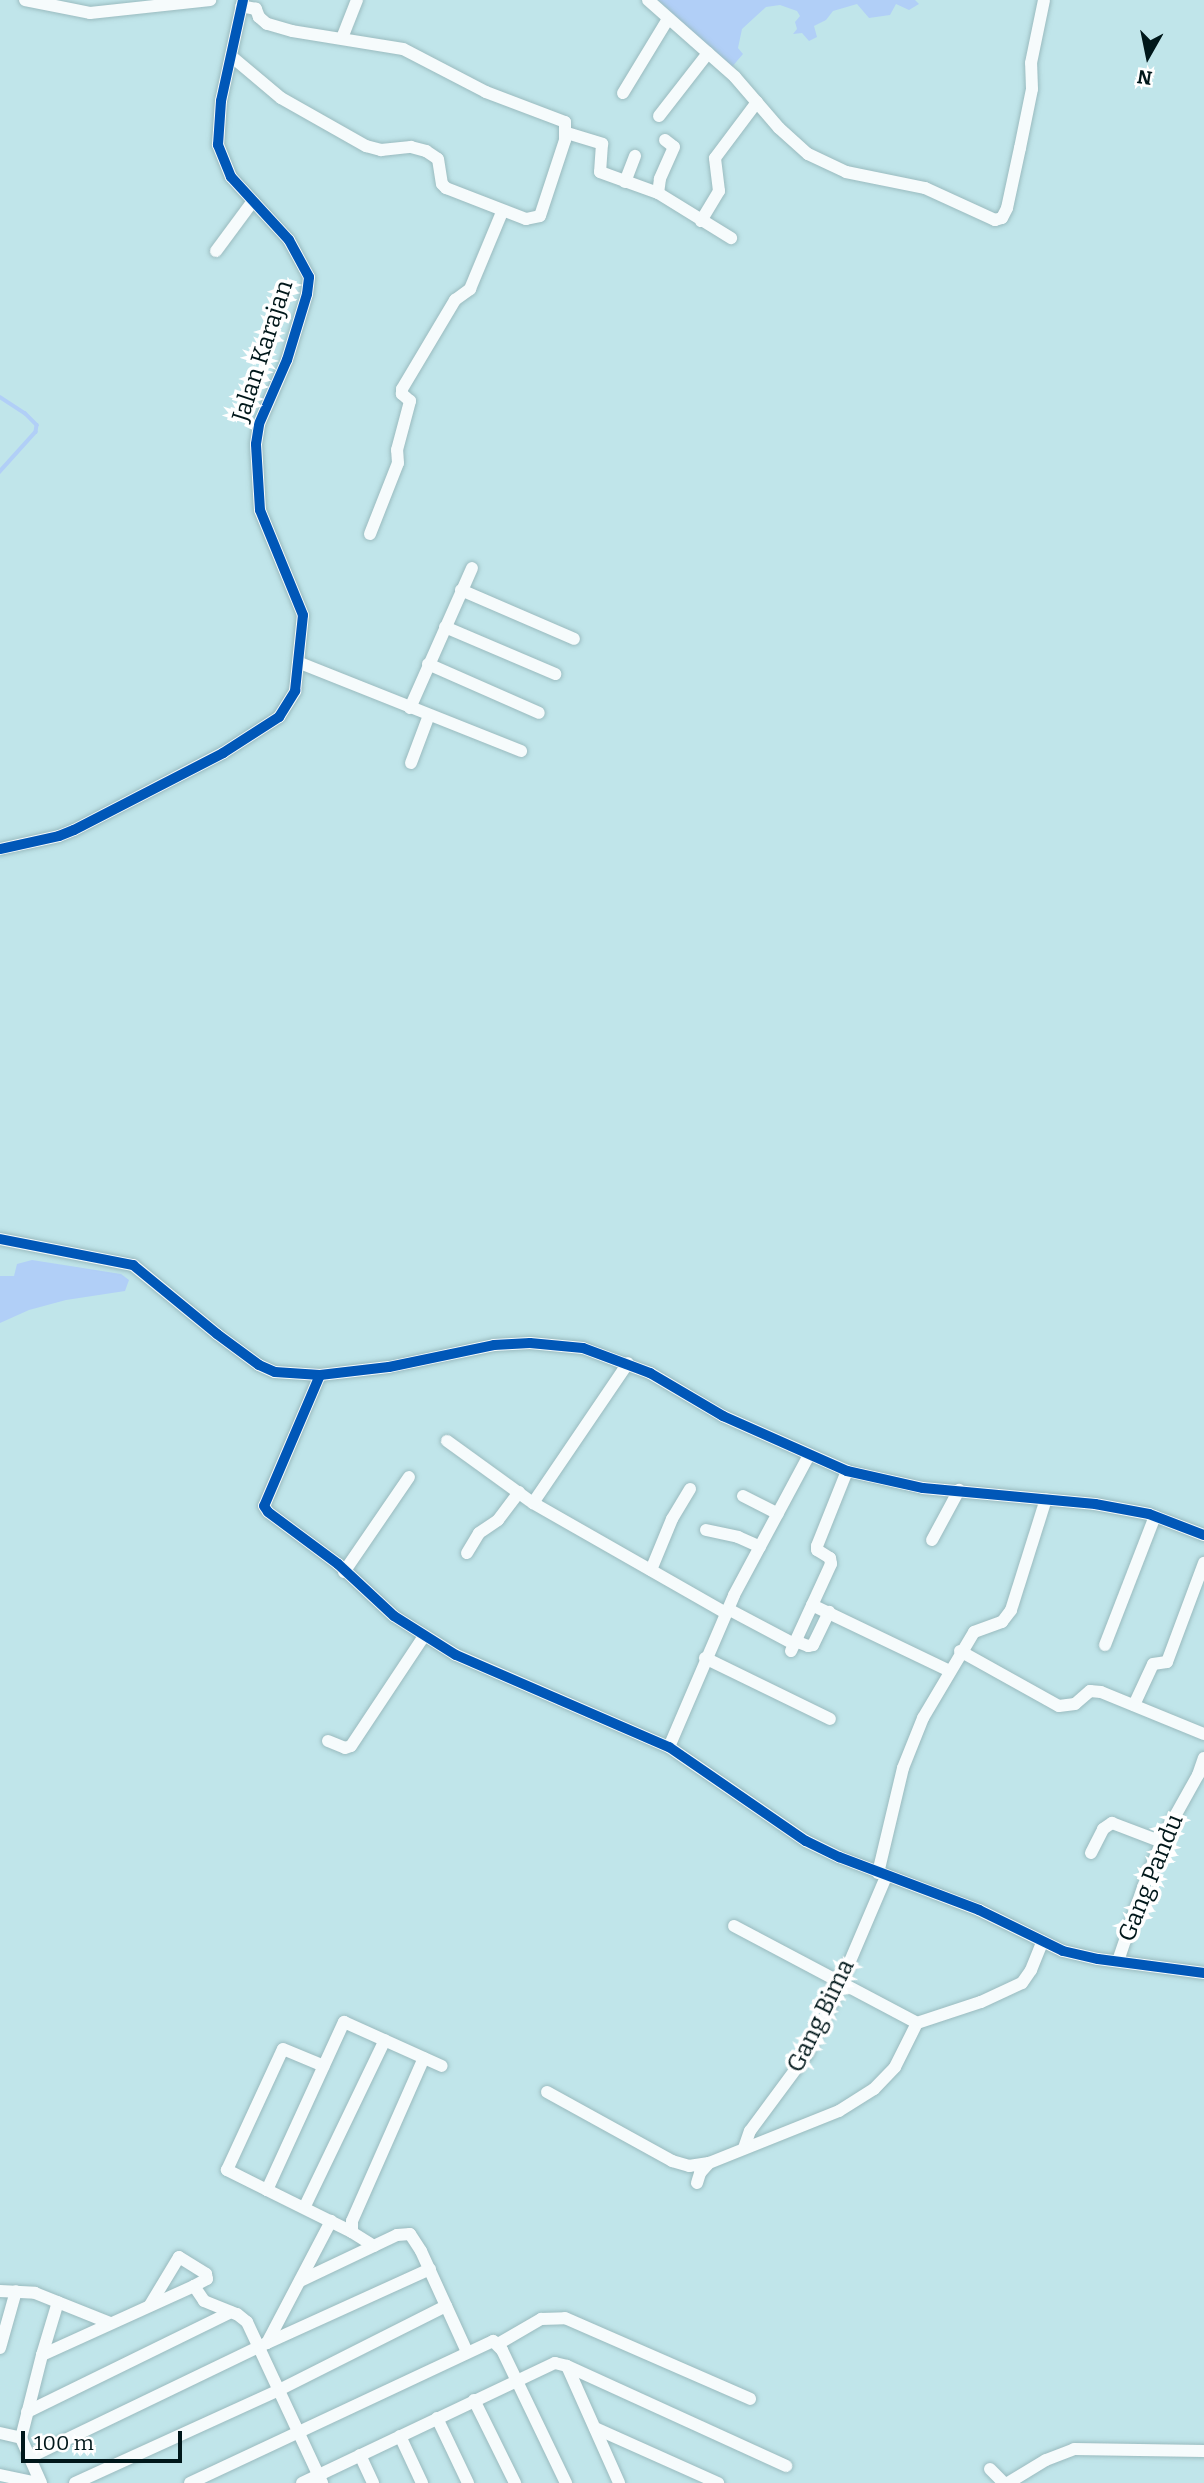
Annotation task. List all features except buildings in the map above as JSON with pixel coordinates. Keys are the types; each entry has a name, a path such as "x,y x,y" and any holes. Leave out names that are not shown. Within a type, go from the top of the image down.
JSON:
{"street":[{"path":"26,0 50,3 78,12 111,6 210,0"},
{"path":"342,38 358,0"},
{"path":"648,0 735,77 798,146 820,161 846,172 925,188 993,220 999,219 1007,208 1032,89 1031,67 1044,0"},
{"path":"231,56 281,98 366,146 381,150 417,148 435,155 446,187 502,212 532,220 541,216 566,133 565,122 553,115 486,92 419,54 342,38 305,34 267,24 259,17 260,4 242,3"},
{"name":"Jalan Karajan","path":"0,849 74,830 267,727 289,704 300,663 303,615 260,510 256,444 259,424 287,360 303,309 309,277 289,240 231,177 218,145 221,101 242,3"},
{"path":"623,93 668,19"},
{"path":"659,116 708,53"},
{"path":"701,221 719,191 715,158 757,102"},
{"path":"566,133 602,145 600,172 658,192 731,238"},
{"path":"658,192 660,179 674,147 665,140"},
{"path":"625,182 635,156"},
{"path":"216,251 253,201"},
{"path":"370,534 398,463 397,450 410,401 402,394 404,387 455,300 470,289 502,212"},
{"path":"410,708 472,568"},
{"path":"461,590 574,639"},
{"path":"445,627 555,674"},
{"path":"300,663 521,751"},
{"path":"428,664 539,713"},
{"path":"411,763 429,715"},
{"path":"0,1240 133,1265 259,1366 275,1372 320,1375 389,1367 494,1345 530,1343 583,1348 628,1363 723,1416 847,1471 923,1488 1095,1504 1155,1516 1204,1535"},
{"path":"533,1503 628,1363"},
{"path":"320,1375 264,1506 338,1564 394,1616 456,1655 669,1747 806,1841 882,1875 979,1910 1074,1955 1204,1973"},
{"path":"447,1441 533,1503 651,1570 793,1645 813,1645 829,1612"},
{"path":"669,1747 727,1611 809,1455"},
{"path":"793,1645 831,1561 817,1550 820,1535 847,1471"},
{"path":"344,1572 409,1477"},
{"path":"651,1570 673,1519 690,1489"},
{"path":"932,1540 959,1490"},
{"path":"467,1553 479,1533 498,1520 519,1492"},
{"path":"743,1496 778,1514"},
{"path":"1046,1499 1011,1610 1002,1622 974,1632 960,1651 1059,1706 1069,1707 1086,1693 1095,1690 1204,1734"},
{"path":"1105,1645 1155,1516"},
{"path":"706,1530 738,1537 760,1547"},
{"path":"1134,1705 1153,1664 1167,1662 1204,1563"},
{"path":"812,1605 950,1671"},
{"path":"328,1741 345,1748 351,1746 424,1636"},
{"name":"Gang Bima","path":"744,2148 750,2131 801,2064 840,1984 882,1875 903,1768 923,1718 960,1651"},
{"path":"705,1658 830,1719"},
{"name":"Gang Pandu","path":"1118,1961 1143,1887 1162,1842 1201,1777 1204,1758"},
{"path":"1091,1853 1103,1829 1112,1824 1162,1842"},
{"path":"734,1926 917,2023 981,2002 1022,1983 1031,1970 1043,1941"},
{"path":"267,2190 344,2022 442,2066"},
{"path":"547,2092 672,2161 689,2166 709,2163 839,2111 874,2089 895,2067 917,2023"},
{"path":"305,2206 385,2040"},
{"path":"324,2066 283,2049 227,2171 305,2206 374,2246"},
{"path":"352,2232 352,2221 424,2058"},
{"path":"697,2183 700,2173 709,2163"},
{"path":"264,2345 331,2221"},
{"path":"300,2281 397,2235 410,2234 467,2352"},
{"path":"42,2355 194,2286 207,2278 206,2274 183,2251 149,2305"},
{"path":"30,2458 429,2269"},
{"path":"194,2286 204,2301 245,2320 264,2345 279,2390 320,2479"},
{"path":"0,2291 26,2291 110,2323"},
{"path":"0,2348 16,2291"},
{"path":"40,2483 21,2438 58,2302"},
{"path":"75,2483 279,2390 446,2306"},
{"path":"27,2412 232,2312"},
{"path":"190,2483 467,2352 490,2342 498,2344 541,2319 565,2318 750,2399"},
{"path":"498,2344 566,2483"},
{"path":"302,2483 320,2479 360,2455 555,2363 567,2366 786,2466"},
{"path":"567,2366 619,2483"},
{"path":"474,2400 515,2483"},
{"path":"437,2418 468,2483"},
{"path":"595,2428 718,2483"},
{"path":"0,2433 21,2438"},
{"path":"400,2436 422,2483"},
{"path":"990,2469 1006,2483 1046,2460 1074,2449 1204,2451"},
{"path":"360,2455 373,2483"},
{"path":"0,2475 40,2483"}],"water":[{"path":"658,0 915,0 919,4 909,10 896,4 890,15 869,18 857,4 833,11 826,20 814,26 817,37 809,41 802,33 793,34 797,29 795,22 800,16 797,11 780,5 766,7 742,29 738,48 743,54 731,68"},
{"path":"32,1260 121,1274 129,1280 125,1291 66,1300 29,1310 0,1323 0,1276 14,1276 17,1264"}],"waterway":[{"path":"0,397 25,413 37,425 36,432 0,472"}],"cycle path":[{"path":"0,849 74,830 223,753 279,717 295,691 303,615 260,510 256,444 259,424 287,360 307,294 309,277 289,240 231,177 218,145 221,101 243,0"},
{"path":"0,1239 133,1265 217,1334 259,1365 275,1372 320,1375 389,1367 494,1345 530,1343 583,1348 650,1373 723,1416 847,1471 923,1488 1095,1504 1149,1514 1204,1535"},
{"path":"320,1375 264,1506 268,1512 338,1564 394,1616 456,1655 669,1747 806,1841 839,1857 979,1910 1063,1951 1098,1959 1204,1973"}]}
